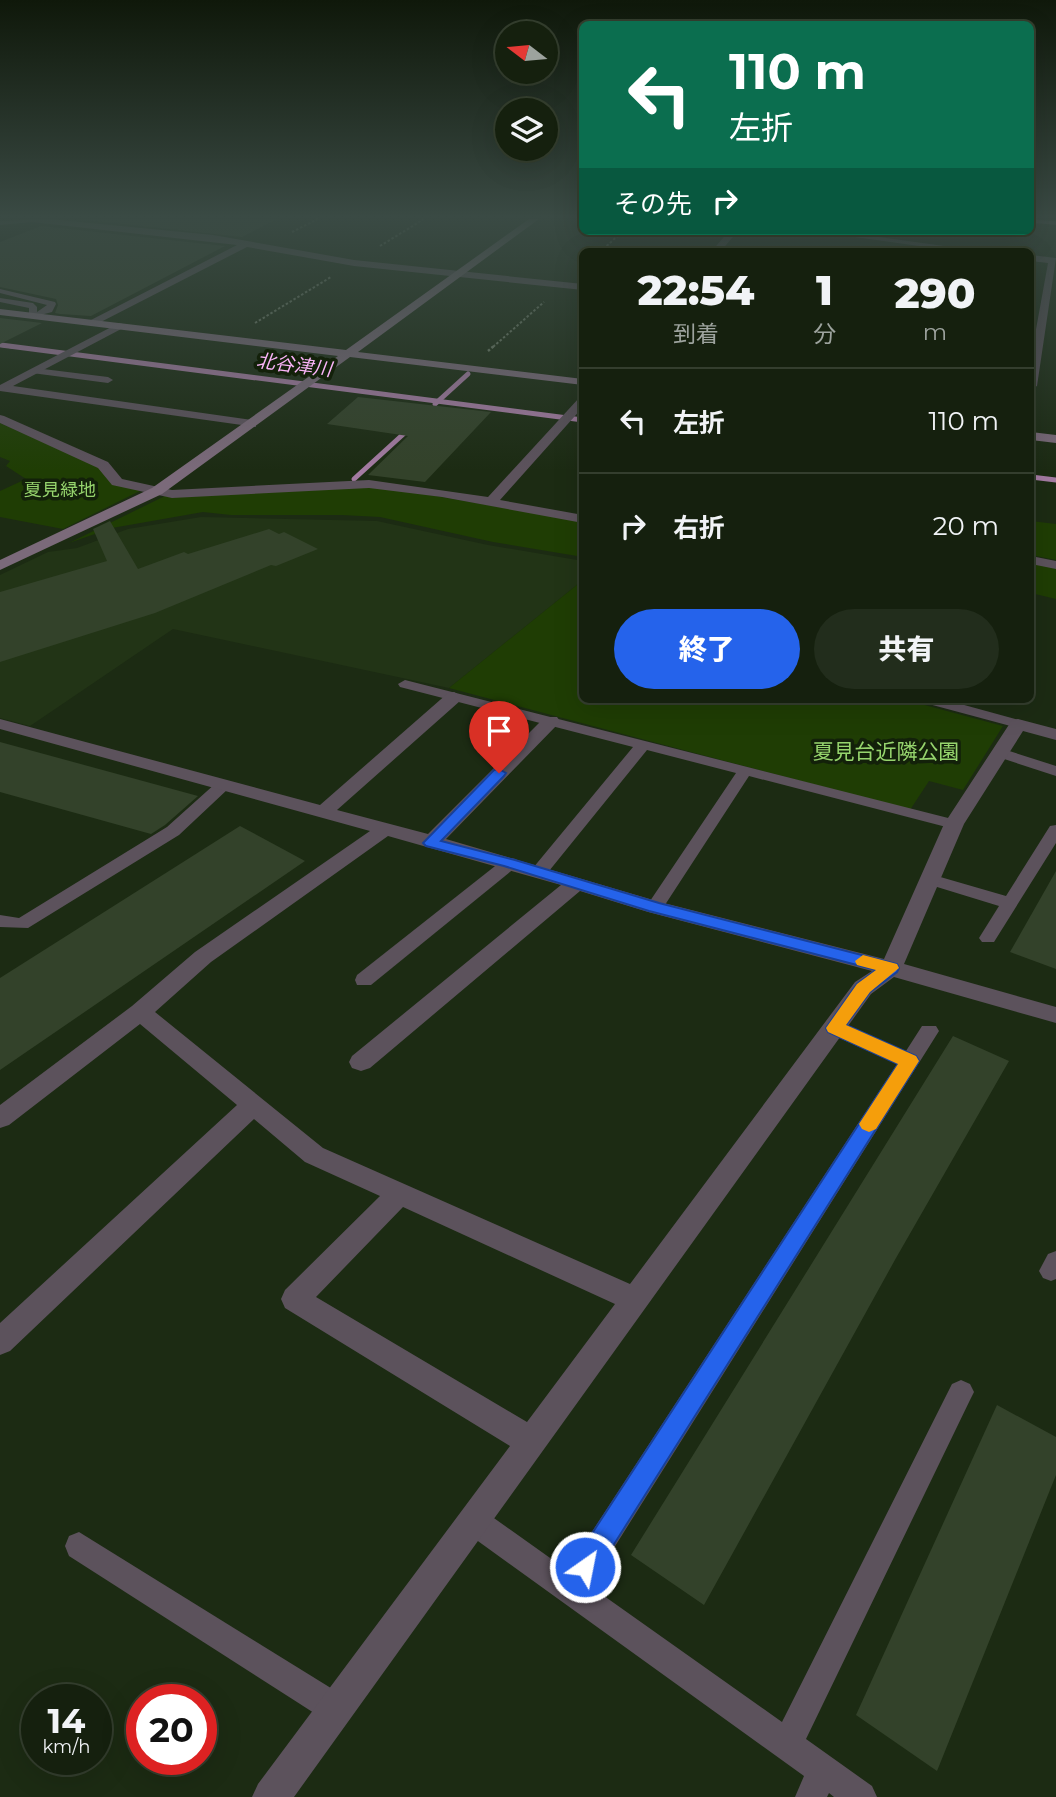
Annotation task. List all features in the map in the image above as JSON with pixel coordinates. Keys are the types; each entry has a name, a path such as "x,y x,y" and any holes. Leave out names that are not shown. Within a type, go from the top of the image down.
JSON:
{"street":[{"path":"93,323 132,303"},
{"path":"0,566 156,491 417,303"},
{"path":"1043,303 1035,332 1056,334"},
{"path":"0,312 579,382"},
{"path":"1,388 118,326"},
{"path":"1,388 251,424"},
{"path":"490,503 579,405"},
{"path":"0,419 103,465 117,482 156,491 197,494 369,484 442,493 579,518"},
{"path":"1034,436 1056,439"},
{"path":"1034,561 1056,565"},
{"path":"322,813 454,696"},
{"path":"431,843 551,721"},
{"path":"0,724 510,863 575,885 891,968 1056,1015"},
{"path":"271,1797 863,988 891,968 954,824 1018,724 1056,735"},
{"path":"0,1118 140,1012 203,957 384,830"},
{"path":"361,1062 575,885"},
{"path":"140,1012 314,1155 636,1300"},
{"path":"0,1342 253,1105"},
{"path":"400,1193 295,1299 532,1441"}],"lane":[{"path":"17,303 33,307 32,316 49,310 52,304 47,303"},
{"path":"35,371 108,380"},
{"path":"405,684 954,824"},
{"path":"941,703 1018,724"},
{"path":"539,872 643,744"},
{"path":"1000,753 1056,771"},
{"path":"655,907 746,771"},
{"path":"0,921 22,925 173,831 222,786"},
{"path":"988,938 1056,830"},
{"path":"364,980 510,863"},
{"path":"930,879 1010,903"},
{"path":"835,1028 909,1061"},
{"path":"571,1590 929,1031"},
{"path":"787,1744 961,1392"},
{"path":"474,1521 787,1744 817,1784 861,1797"},
{"path":"79,1546 336,1709"}],"path":[{"path":"227,339 287,303"},
{"path":"469,368 544,303"}],"shaded area":[{"path":"201,517 377,521 488,545 579,560 579,583 449,688 173,629 30,726 0,718 0,575 48,552 77,548 128,529"}],"green space":[{"name":"夏見緑地","path":"0,423 97,466 140,491 63,529 0,517 0,491 26,479 6,466 10,461 0,457"},
{"name":"夏見緑地","path":"366,486 436,496 579,521 579,556 493,542 380,517 342,515 231,515 203,512 112,528 69,543 167,495"},
{"path":"1034,521 1056,524 1056,560 1034,556"},
{"path":"1034,563 1056,567 1056,599 1034,594"},
{"name":"夏見台近隣公園","path":"579,583 579,703 917,703 1003,726 963,790 929,781 910,810 449,688"}],"building":[{"path":"57,303 116,303 91,316 55,313"},
{"path":"0,318 42,323 0,344"},
{"path":"358,397 491,412 425,482 368,475 408,436 327,424"},
{"path":"110,521 138,569 184,552 188,554 269,529 279,534 284,532 318,549 276,566 271,565 155,613 0,662 0,592 107,561 93,529"},
{"path":"0,742 198,796 151,834 0,792"},
{"path":"240,826 305,861 0,1070 0,978"},
{"path":"1056,871 1056,969 1010,952"},
{"path":"953,1036 1009,1061 896,1258 704,1605 631,1555"},
{"path":"997,1405 1056,1437 1056,1475 937,1771 856,1715"}],"waterway":[{"name":"北谷津川","path":"0,345 14,347"},
{"name":"北谷津川","path":"1,345 438,401"},
{"path":"438,401 468,374"},
{"name":"北谷津川","path":"435,404 438,401"},
{"name":"北谷津川","path":"438,401 579,419"},
{"path":"354,479 410,428"},
{"name":"北谷津川","path":"1034,477 1056,480"}],"slow traffic":[{"path":"863,961 891,968 863,988 835,1028 909,1061 869,1124"}],"route":[{"path":"499,773 431,843 510,863 575,885 655,907 891,968 863,988 835,1028 909,1061 585,1567"}]}
